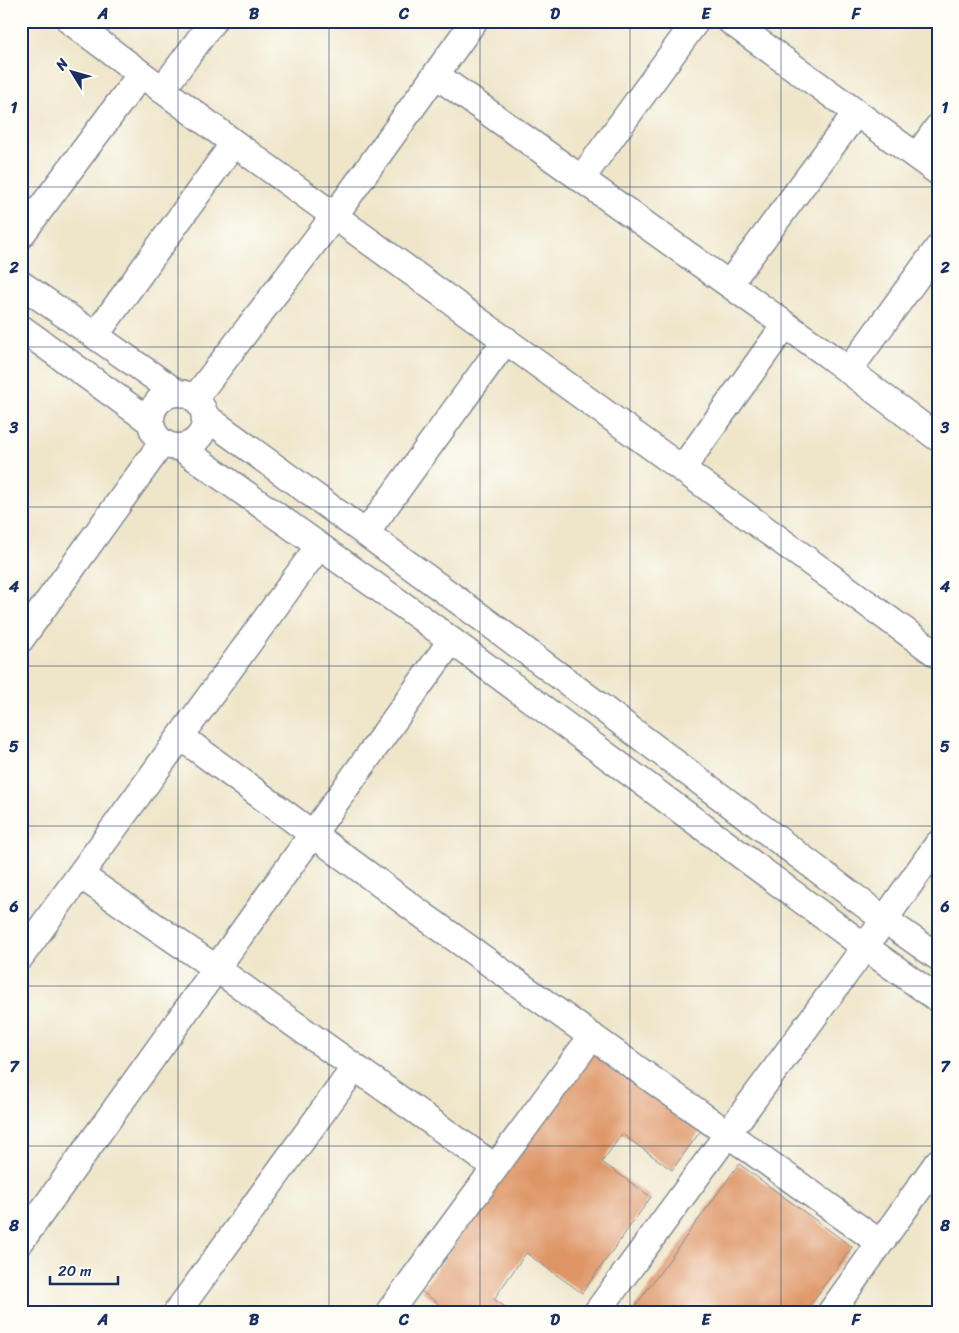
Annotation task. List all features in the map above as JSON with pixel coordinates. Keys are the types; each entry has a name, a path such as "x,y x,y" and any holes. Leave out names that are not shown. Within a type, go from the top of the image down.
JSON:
{"street":[{"path":"70,21 234,143 938,655"},
{"path":"162,90 213,21"},
{"path":"192,402 335,215 474,21"},
{"path":"581,179 696,21"},
{"path":"730,21 938,172"},
{"path":"21,235 141,74"},
{"path":"436,74 849,370 938,438"},
{"path":"729,284 856,113"},
{"path":"916,156 938,127"},
{"path":"95,336 234,143"},
{"path":"849,370 938,248"},
{"path":"21,284 192,402 938,958"},
{"path":"682,469 785,324"},
{"path":"21,328 165,438 451,641 938,999"},
{"path":"366,533 506,340"},
{"path":"165,438 155,406 167,395 192,402"},
{"path":"165,438 190,446 204,432 192,402"},
{"path":"21,638 165,438"},
{"path":"21,956 319,546"},
{"path":"21,1241 451,641"},
{"path":"181,736 424,916 880,1243"},
{"path":"597,1312 885,920 938,844"},
{"path":"80,875 217,969 495,1167"},
{"path":"389,1312 592,1036"},
{"path":"177,1312 355,1067"},
{"path":"831,1312 938,1162"}],"building":[{"path":"596,1047 705,1125 672,1170 622,1134 602,1162 651,1197 582,1293 526,1253 494,1299 512,1312 450,1312 421,1291"},
{"path":"739,1164 852,1247 805,1312 631,1312"}]}
